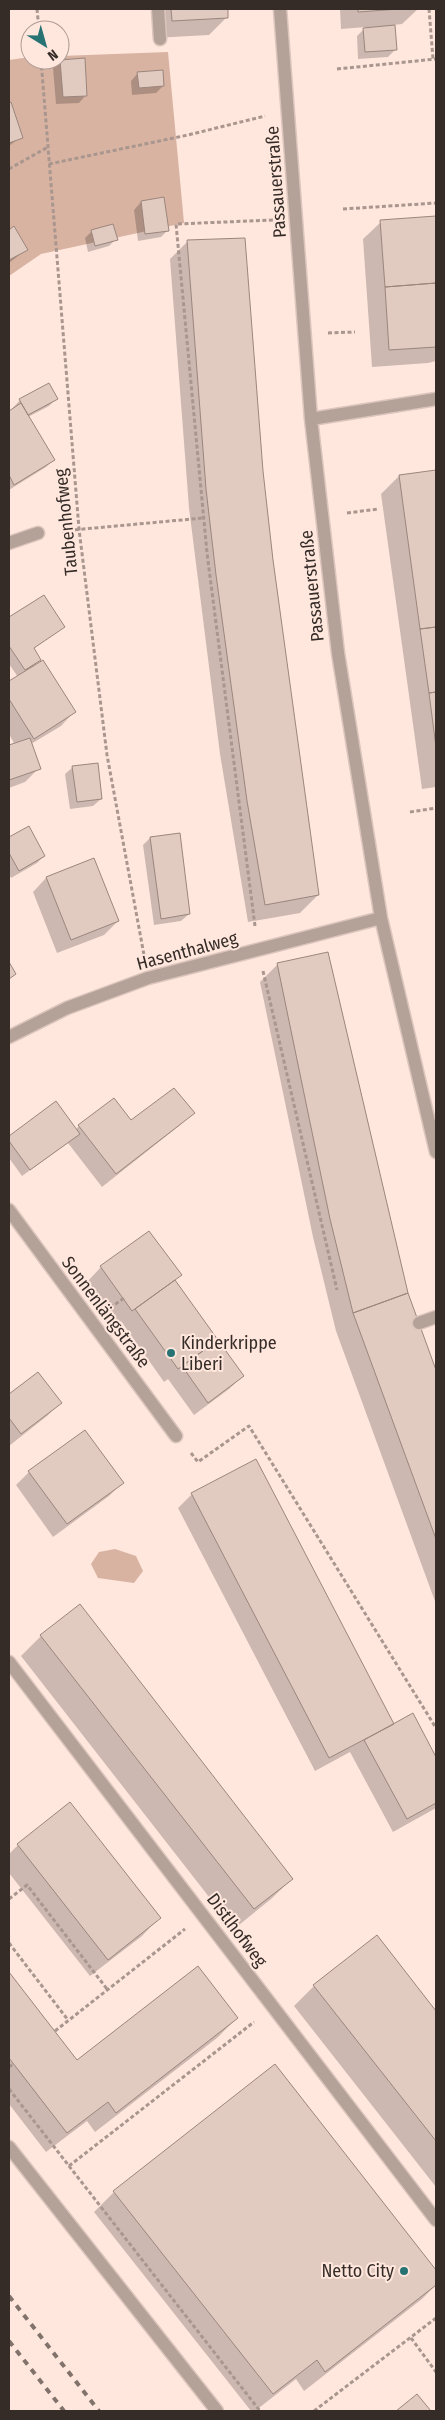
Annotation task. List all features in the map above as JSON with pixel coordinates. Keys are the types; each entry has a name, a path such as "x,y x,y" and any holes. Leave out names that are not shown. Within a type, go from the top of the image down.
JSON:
{"street":[{"path":"158,9 160,39"},
{"name":"Passauerstraße","path":"280,9 310,419 338,653 381,918 436,1152"},
{"path":"310,419 436,399"},
{"path":"9,543 38,533"},
{"name":"Hasenthalweg","path":"9,1037 67,1008 148,978 381,918"},
{"name":"Sonnenlängstraße","path":"9,1210 176,1436"},
{"path":"419,1323 436,1317"},
{"name":"Distlhofweg","path":"9,1662 436,2220"},
{"path":"9,2147 217,2411"}],"path":[{"path":"337,69 435,59 429,9"},
{"name":"Taubenhofweg","path":"42,70 79,529 107,755 148,978"},
{"path":"49,164 188,135 288,111"},
{"path":"9,170 48,147"},
{"path":"343,209 436,203"},
{"path":"275,220 176,224 203,518 258,950 337,1290"},
{"path":"347,514 378,509"},
{"path":"79,529 203,518"},
{"path":"410,812 436,808"},
{"path":"176,1436 198,1462 249,1426 436,1728"},
{"path":"9,1899 26,1885 107,1989"},
{"path":"54,2031 203,1915"},
{"path":"9,1943 68,2020"},
{"path":"69,2166 273,2007"},
{"path":"9,2068 13,2064"},
{"path":"9,2089 260,2411"},
{"path":"314,2411 436,2318"},
{"path":"411,2338 436,2372"}],"shaded area":[{"path":"168,52 184,223 41,254 9,276 9,60 20,58 20,70 70,70 70,56"},
{"path":"115,1549 136,1556 143,1571 134,1583 98,1578 91,1564 99,1552"}],"building":[{"path":"171,9 228,9 228,18 172,21"},
{"path":"358,9 399,9 358,12"},
{"path":"395,25 397,50 365,52 363,28"},
{"path":"85,58 87,96 63,97 61,70 70,70 70,59"},
{"path":"163,70 164,86 139,88 137,72"},
{"path":"11,102 23,138 9,143 9,103"},
{"path":"164,197 169,231 145,234 141,201"},
{"path":"436,216 436,283 385,287 380,220"},
{"path":"113,224 118,240 95,246 91,230"},
{"path":"14,226 28,250 9,260 9,230"},
{"path":"245,238 263,471 273,560 319,895 265,905 247,801 216,575 206,489 187,240"},
{"path":"436,283 436,347 389,350 385,287"},
{"path":"49,383 58,399 28,415 19,399"},
{"path":"21,403 55,460 14,485 9,475 9,411"},
{"path":"436,470 436,627 420,629 399,475"},
{"path":"44,595 65,627 34,648 41,660 25,670 9,646 9,617"},
{"path":"436,627 436,692 429,693 420,629"},
{"path":"43,660 76,712 34,739 9,699 9,681"},
{"path":"436,692 436,747 429,693"},
{"path":"30,738 41,769 9,780 9,745"},
{"path":"98,763 102,799 77,802 72,766"},
{"path":"29,826 45,856 19,871 9,853 9,837"},
{"path":"180,833 190,914 161,919 150,837"},
{"path":"94,858 119,921 71,940 46,877"},
{"path":"328,952 408,1293 353,1313 330,1219 277,963"},
{"path":"9,962 16,974 9,979"},
{"path":"174,1088 195,1113 116,1174 78,1125 114,1098 131,1120"},
{"path":"56,1101 80,1134 30,1170 9,1141 9,1136"},
{"path":"149,1231 182,1275 132,1311 100,1266"},
{"path":"175,1280 218,1340 178,1369 135,1309"},
{"path":"408,1293 436,1370 436,1539 353,1313"},
{"path":"218,1340 244,1376 208,1403 182,1366"},
{"path":"38,1372 62,1403 21,1434 9,1418 9,1394"},
{"path":"85,1430 124,1483 67,1524 28,1471"},
{"path":"256,1459 394,1724 329,1758 191,1493"},
{"path":"80,1604 293,1879 254,1909 40,1635"},
{"path":"413,1713 436,1757 436,1803 407,1819 364,1740"},
{"path":"70,1802 161,1918 108,1960 17,1844"},
{"path":"377,1935 436,2011 436,2141 313,1985"},
{"path":"198,1966 238,2018 116,2113 108,2102 67,2133 9,2058 9,1972 77,2060"},
{"path":"275,2064 436,2270 436,2285 325,2372 317,2360 273,2394 113,2191"},
{"path":"417,2394 431,2411 396,2411"}],"railway":[{"path":"9,2296 99,2411"},
{"path":"9,2341 64,2411"}],"place":[{"name":"Kinderkrippe Liberi","path":"171,1353"},
{"name":"Netto City","path":"404,2271"}]}
